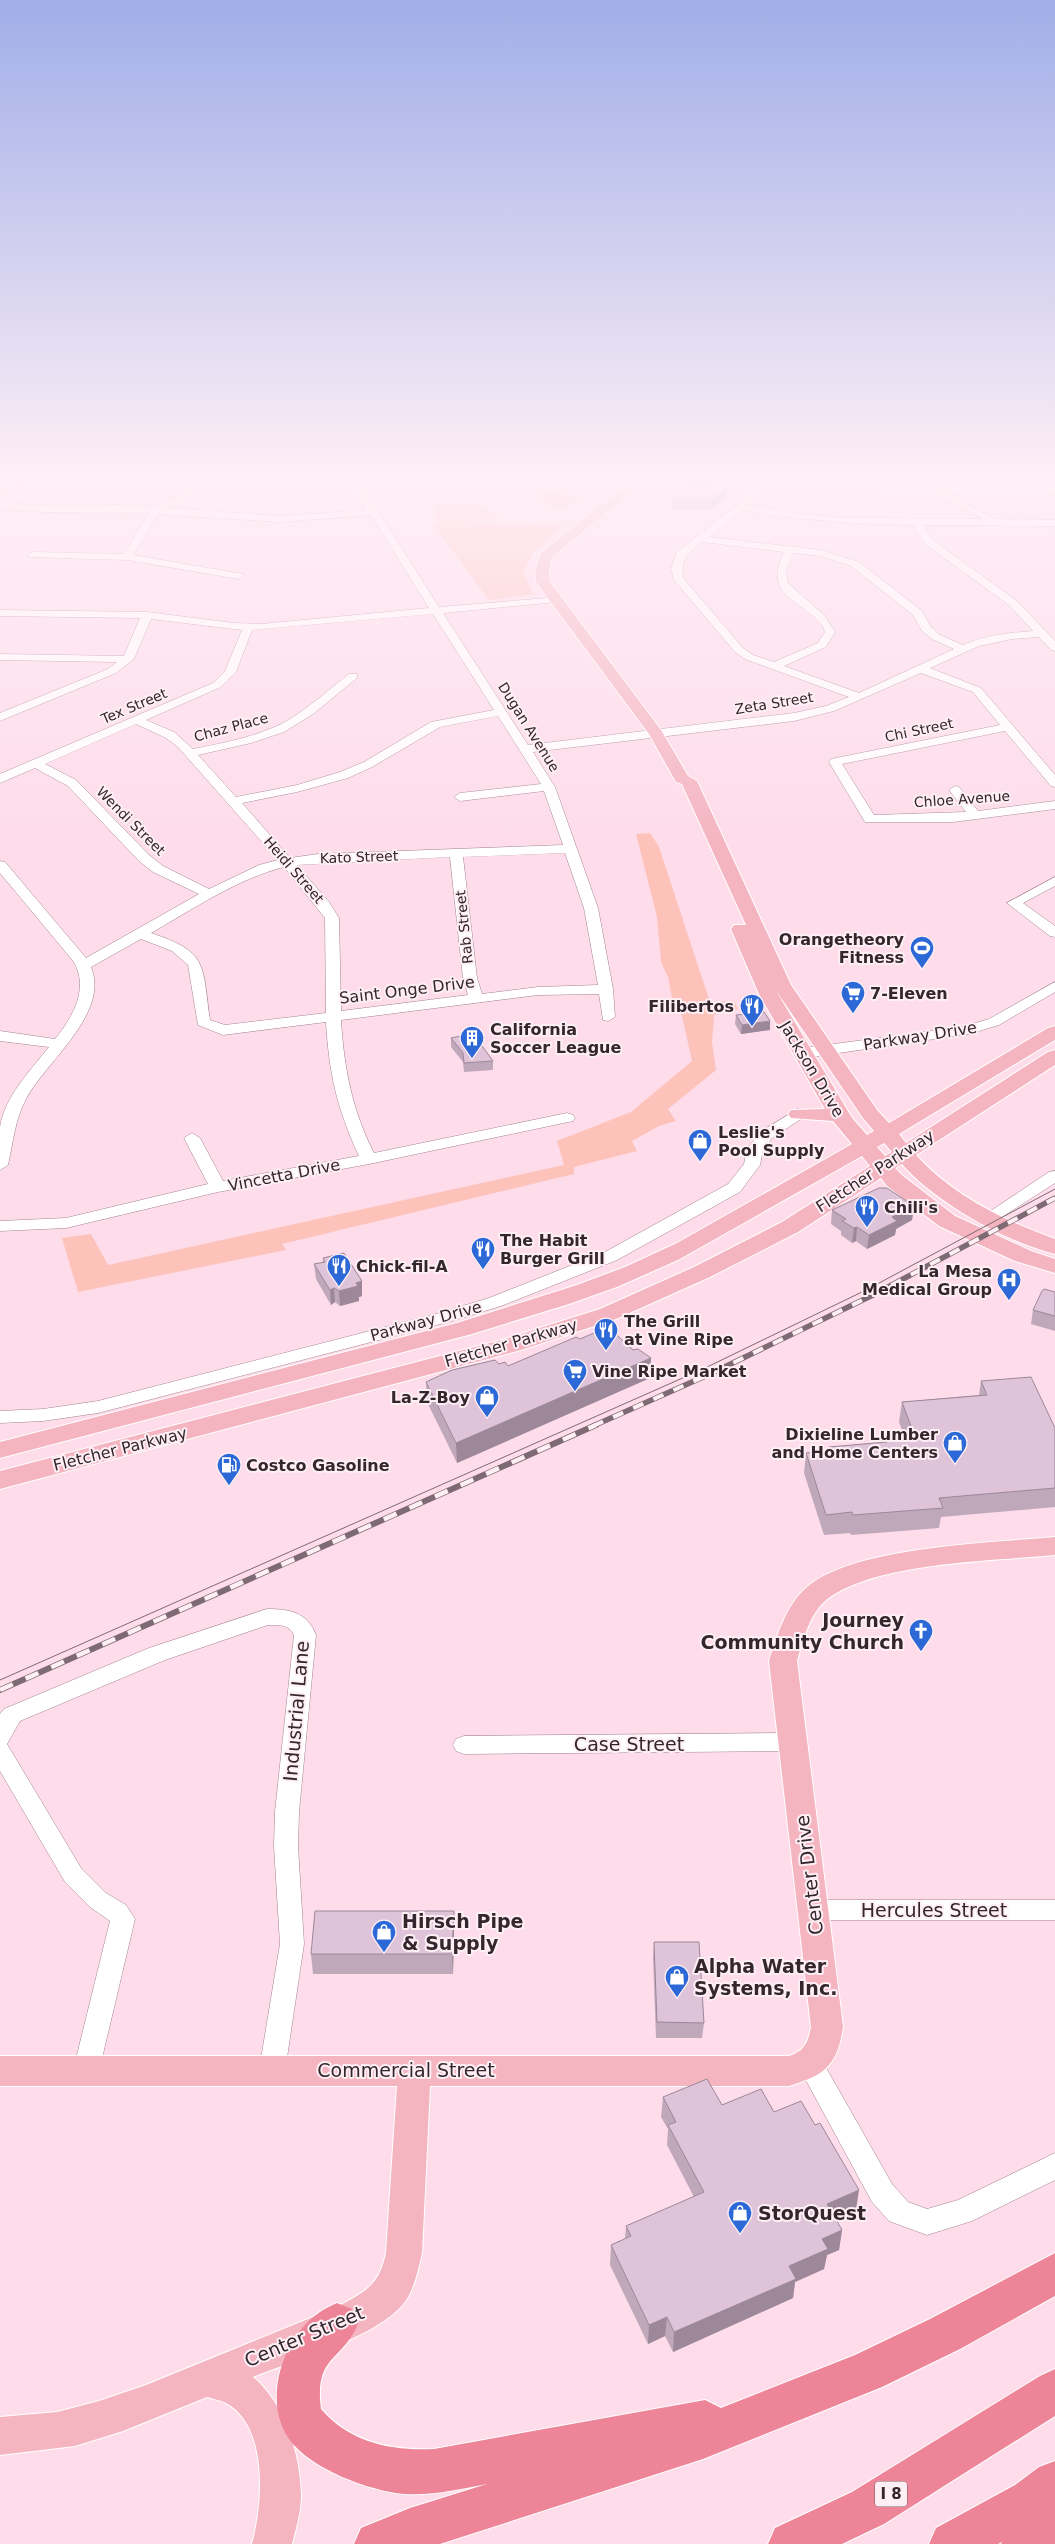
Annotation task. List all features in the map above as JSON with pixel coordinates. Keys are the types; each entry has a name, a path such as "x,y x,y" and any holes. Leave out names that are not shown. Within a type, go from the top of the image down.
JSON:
{"highway":[{"path":"377,2544 410,2531 703,2438 867,2372 945,2334 1055,2273"},
{"path":"337,2324 322,2336 305,2360 298,2394 303,2421 324,2441 354,2461 394,2471 434,2471 699,2423 786,2403"},
{"name":"I 8","path":"791,2544 868,2508 1055,2391"},
{"path":"952,2544 1030,2501 1055,2483"},
{"path":"1024,2544 1055,2519"}],"main road":[{"name":"Jackson Drive","path":"558,602 656,733 682,779 690,781 782,986 858,1098 921,1173 943,1191 988,1218 1036,1240 1055,1246"},
{"name":"Jackson Drive","path":"682,779 676,783 768,994 840,1115 895,1181 947,1220 1023,1256 1055,1266"},
{"name":"Fletcher Parkway","path":"0,1450 293,1375 530,1310 656,1262 717,1230 887,1134 1055,1032"},
{"name":"Fletcher Parkway","path":"0,1480 513,1345 608,1314 702,1272 790,1227 1055,1056"},
{"path":"798,1114 824,1086"},
{"path":"798,1114 840,1115"},
{"name":"Center Drive","path":"811,2065 824,2049 827,2027 783,1661 796,1620 817,1592 845,1576 888,1564 1055,1546"},
{"name":"Commercial Street","path":"0,2071 789,2071 811,2065"},
{"name":"Center Street","path":"0,2436 34,2434 74,2427 136,2408 337,2324 371,2308 391,2291 400,2273 404,2250 414,2070"},
{"path":"206,2378 239,2391 252,2403 262,2417 274,2448 281,2484 280,2510 272,2544"}],"street":[{"name":"Dugan Avenue","path":"432,602 549,787 591,908 606,989 608,1017"},
{"path":"0,613 147,615 248,627 527,602"},
{"path":"697,602 740,650 749,657 860,697"},
{"path":"775,666 822,645 828,639 830,632 825,622 802,602"},
{"path":"903,602 918,613 926,628 936,637 962,648"},
{"path":"1011,602 1055,648"},
{"path":"0,717 112,671 128,659 147,615"},
{"name":"Tex Street","path":"0,780 206,692 222,682 230,672 248,627"},
{"name":"Zeta Street","path":"526,749 794,717 830,709 860,697 962,648 993,639 1042,634"},
{"path":"0,657 128,659"},
{"path":"918,668 977,690 1055,783"},
{"name":"Chaz Place","path":"190,753 253,739 281,729 352,676"},
{"path":"233,801 342,775 386,756 429,727 453,720 502,712"},
{"name":"Heidi Street","path":"138,721 170,736 190,753 287,862 324,905 332,918 334,1017 338,1064 346,1108 369,1159"},
{"name":"Chi Street","path":"870,819 835,762 1009,726"},
{"name":"Wendi Street","path":"36,764 72,783 144,858 158,869 209,894"},
{"path":"460,797 549,787"},
{"path":"955,790 975,816"},
{"name":"Chloe Avenue","path":"870,819 975,816 1055,805"},
{"name":"Kato Street","path":"83,966 209,894 264,868 287,862 318,858 570,849"},
{"name":"Rab Street","path":"456,854 470,978 476,999"},
{"path":"0,865 80,960 88,978 86,1006 75,1026 29,1079 16,1102 0,1166"},
{"path":"1055,881 1014,903 1055,933"},
{"name":"Saint Onge Drive","path":"138,933 169,944 190,958 195,965 203,1022 213,1028 223,1030 538,991 606,989"},
{"name":"Parkway Drive","path":"804,1053 983,1027 1055,986"},
{"path":"0,1036 58,1044"},
{"name":"Parkway Drive","path":"0,1417 43,1415 106,1405 442,1318 495,1302 611,1256 734,1188 752,1165 755,1149 766,1135 798,1114"},
{"name":"Vincetta Drive","path":"0,1226 66,1223 218,1187 369,1159 567,1118"},
{"path":"192,1138 218,1187"},
{"path":"988,1218 1055,1176"},
{"name":"Industrial Lane","path":"0,1738 5,1723 12,1715 157,1654 257,1620 282,1617 296,1620 303,1628 304,1635 286,1812 286,1858 292,1944 272,2071"},
{"name":"Case Street","path":"464,1745 794,1742"},
{"path":"0,1751 73,1875 98,1900 117,1912 123,1919 86,2072"},
{"name":"Hercules Street","path":"813,1910 1055,1910"},
{"path":"811,2065 882,2193 899,2212 927,2222 962,2212 1055,2166"}],"shaded area":[{"path":"650,833 659,847 710,1002 734,1001 738,1009 714,1015 712,1042 716,1070 668,1109 676,1121 659,1126 632,1141 637,1151 574,1167 574,1174 282,1244 286,1250 78,1292 62,1238 91,1234 108,1265 564,1165 557,1141 631,1112 692,1061 682,1016 673,1003 668,977 661,962 657,917 636,834"}],"building":[{"path":"764,1012 770,1021 742,1025 736,1015"},
{"path":"465,1035 474,1044 482,1046 493,1061 464,1063 463,1053 451,1038"},
{"path":"879,1188 887,1188 914,1206 892,1217 897,1221 869,1235 857,1227 854,1228 842,1221 846,1219 832,1210"},
{"path":"344,1253 362,1281 356,1283 358,1286 339,1291 334,1288 330,1290 314,1264 325,1262 323,1258"},
{"path":"1044,1289 1055,1292 1055,1316 1033,1310"},
{"path":"608,1327 633,1350 638,1349 651,1358 456,1443 426,1382 452,1370 495,1360 499,1364 505,1362 508,1366 576,1337 580,1339"},
{"name":"Dixieline Lumber and Home Centers","path":"1031,1377 1055,1428 1055,1488 939,1498 943,1508 853,1515 852,1512 826,1515 806,1453 830,1451 829,1447 887,1442 886,1439 915,1437 902,1402 987,1395 981,1381"},
{"path":"315,1911 454,1911 452,1954 311,1954"},
{"name":"Alpha Water Systems, Inc.","path":"654,1942 699,1942 704,2023 657,2022"},
{"name":"StorQuest","path":"707,2079 722,2105 761,2089 774,2112 801,2101 815,2125 820,2123 859,2190 827,2204 842,2230 822,2239 828,2249 789,2266 796,2279 674,2332 667,2317 649,2325 611,2245 631,2236 626,2226 704,2192 668,2125 676,2122 663,2097"}],"tram line":[{"path":"0,1680 703,1369 866,1290 1055,1189"}],"railway":[{"path":"593,1426 710,1374 873,1295 1055,1198"},
{"path":"0,1690 596,1425"}],"place":[{"name":"Orangetheory Fitness","path":"922,969"},
{"name":"7-Eleven","path":"853,1014"},
{"name":"Filibertos","path":"752,1027"},
{"name":"California Soccer League","path":"472,1059"},
{"name":"Leslie's Pool Supply","path":"700,1162"},
{"name":"Chili's","path":"867,1228"},
{"name":"The Habit Burger Grill","path":"483,1270"},
{"name":"Chick-fil-A","path":"339,1287"},
{"name":"La Mesa Medical Group","path":"1009,1301"},
{"name":"The Grill at Vine Ripe","path":"606,1351"},
{"name":"Vine Ripe Market","path":"575,1392"},
{"name":"La-Z-Boy","path":"487,1418"},
{"name":"Dixieline Lumber and Home Centers","path":"955,1464"},
{"name":"Costco Gasoline","path":"229,1486"},
{"name":"Journey Community Church","path":"921,1652"},
{"name":"Hirsch Pipe & Supply","path":"384,1953"},
{"name":"Alpha Water Systems, Inc.","path":"677,1998"},
{"name":"StorQuest","path":"740,2234"}]}
